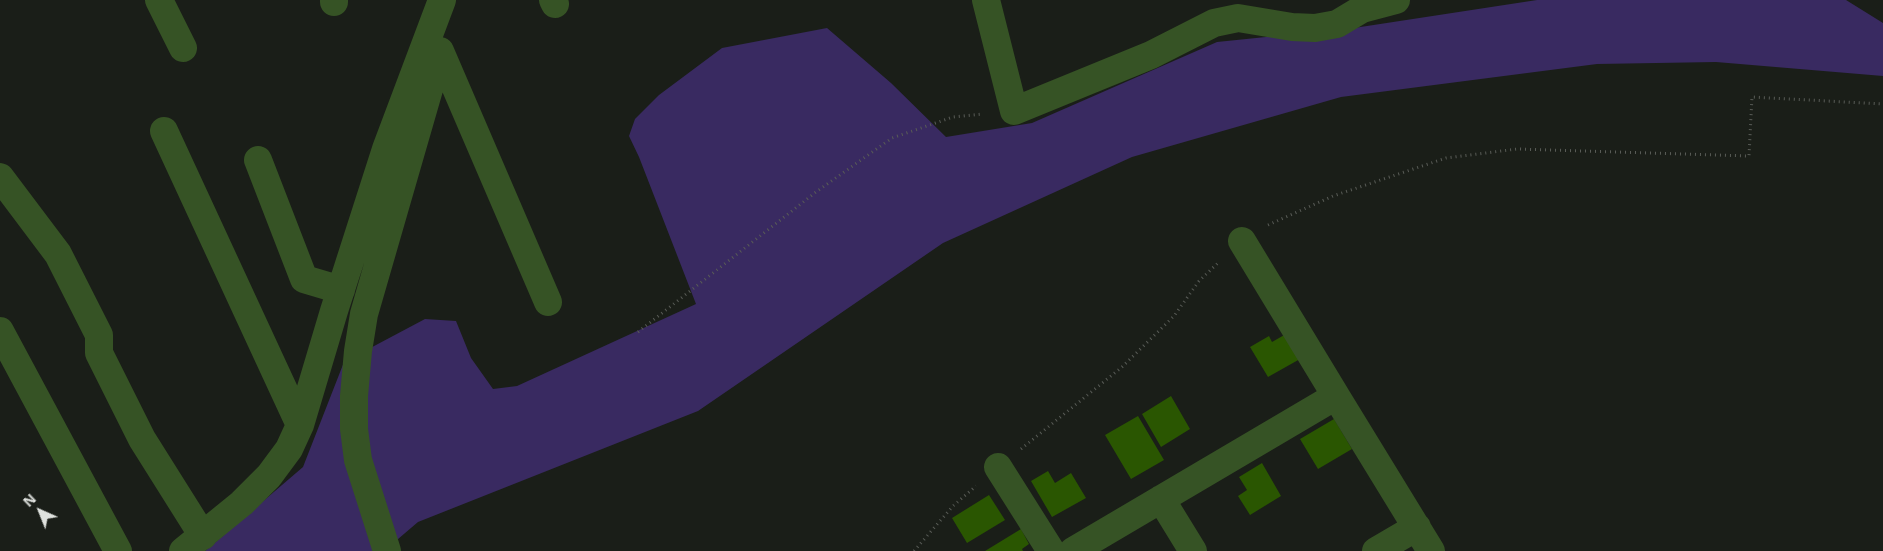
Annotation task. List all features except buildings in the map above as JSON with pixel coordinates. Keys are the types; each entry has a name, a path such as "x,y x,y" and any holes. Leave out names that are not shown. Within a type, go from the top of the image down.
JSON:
{"street":[{"path":"159,0 183,48"},
{"path":"0,177 58,254 99,335 99,353 193,544 242,503 269,476 289,449 300,425 340,290 386,150 442,0"},
{"path":"387,551 358,460 354,429 354,396 358,350 364,314 455,0"},
{"path":"986,0 1014,111 1151,55 1214,23 1238,18 1315,28 1337,24 1361,4 1396,0"},
{"path":"440,51 548,302"},
{"path":"164,131 300,425"},
{"path":"258,160 304,279 340,290"},
{"path":"1242,241 1431,551"},
{"path":"0,331 118,551"},
{"path":"1073,551 1336,396"},
{"path":"998,467 1051,551"},
{"path":"1161,499 1193,551"},
{"path":"1376,551 1417,527"}],"path":[{"path":"914,551 952,506 1122,367 1174,316 1199,281 1242,241 1272,223 1333,196 1446,158 1517,149 1749,156 1752,97 1883,104"},
{"path":"638,332 808,198 892,138 953,117 1014,111"}],"shaded area":[{"path":"1537,0 1846,0 1883,23 1883,76 1716,62 1597,64 1341,97 1132,157 943,243 698,411 418,522 384,551 205,551 303,467 344,362 425,319 456,321 471,358 493,389 517,386 696,304 639,157 629,136 635,119 659,95 722,48 827,28 891,83 946,137 1032,123 1217,42 1354,28"}]}
